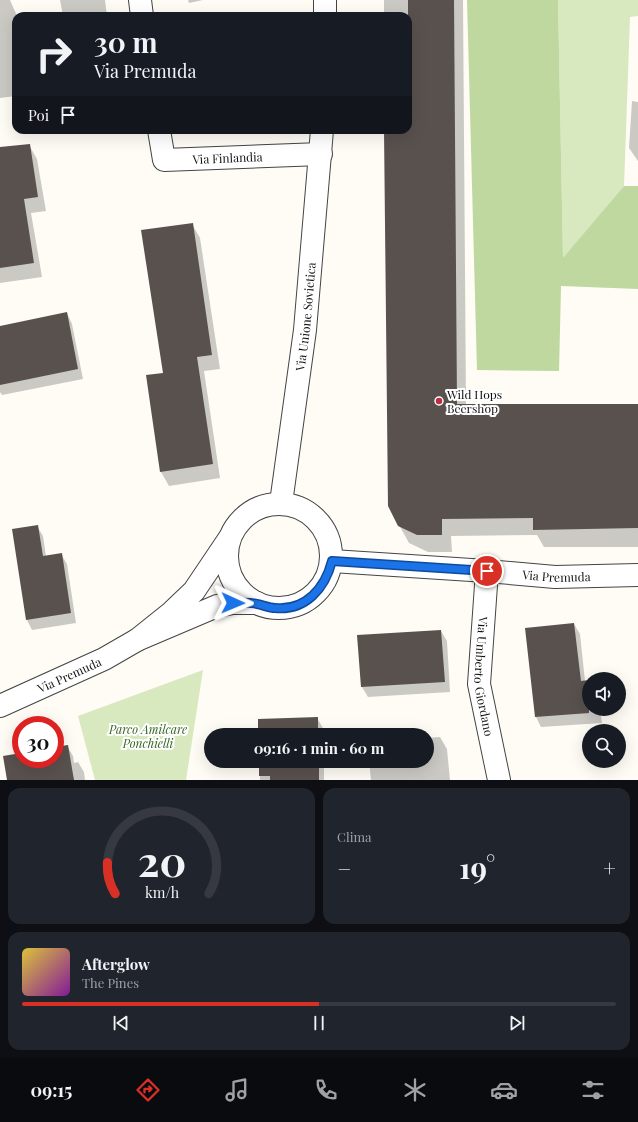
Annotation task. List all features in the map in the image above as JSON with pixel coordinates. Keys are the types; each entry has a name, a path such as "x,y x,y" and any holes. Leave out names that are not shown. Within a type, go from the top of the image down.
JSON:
{"street":[{"path":"140,0 142,12"},
{"path":"325,0 325,12"},
{"name":"Via Finlandia","path":"160,134 164,160 321,154"},
{"name":"Via Unione Sovietica","path":"281,503 305,330 322,134"},
{"name":"Via Premuda","path":"137,640 172,612 194,591 230,538 238,523 250,512 264,505 281,503 298,506 313,515 320,524 331,544 332,561 328,577 319,590 307,601 292,607 276,608 257,603 246,597 235,585 228,570 226,554 230,538"},
{"name":"Via Premuda","path":"332,561 555,577 638,575"},
{"name":"Via Umberto Giordano","path":"487,571 479,684 500,780"},
{"name":"Via Premuda","path":"0,706 104,659 137,640 217,606 233,603 257,603"}],"green space":[{"path":"467,0 558,0 563,258 624,186 638,186 638,289 561,286 559,371 477,370"},
{"path":"558,0 638,0 638,16 630,17 624,186 563,259"},
{"name":"Parco Amilcare Ponchielli","path":"203,670 186,780 95,780 78,716"}],"building":[{"path":"408,0 454,0 457,404 638,404 638,528 533,530 533,518 442,519 442,535 417,535 398,526 388,506 384,134 412,134 412,12 408,12"},
{"path":"30,144 38,197 24,199 34,263 0,268 0,147"},
{"path":"193,223 212,355 197,357 213,464 160,472 146,375 163,373 141,230"},
{"path":"67,312 78,369 0,385 0,326"},
{"path":"38,525 43,556 62,553 71,613 26,620 12,529"},
{"path":"574,623 582,681 582,714 535,717 525,628"},
{"path":"441,630 445,682 361,687 357,635"},
{"path":"318,717 318,728 258,728 258,719"},
{"path":"68,745 74,780 7,780 3,756 12,754 12,768 64,768 64,746"},
{"path":"259,768 319,768 319,780 270,780 270,776 259,776"}],"place":[{"name":"Wild Hops Beershop","path":"439,401"}],"route":[{"path":"233,603 257,603 276,608 292,607 307,601 319,590 328,577 332,561 487,571"}]}
